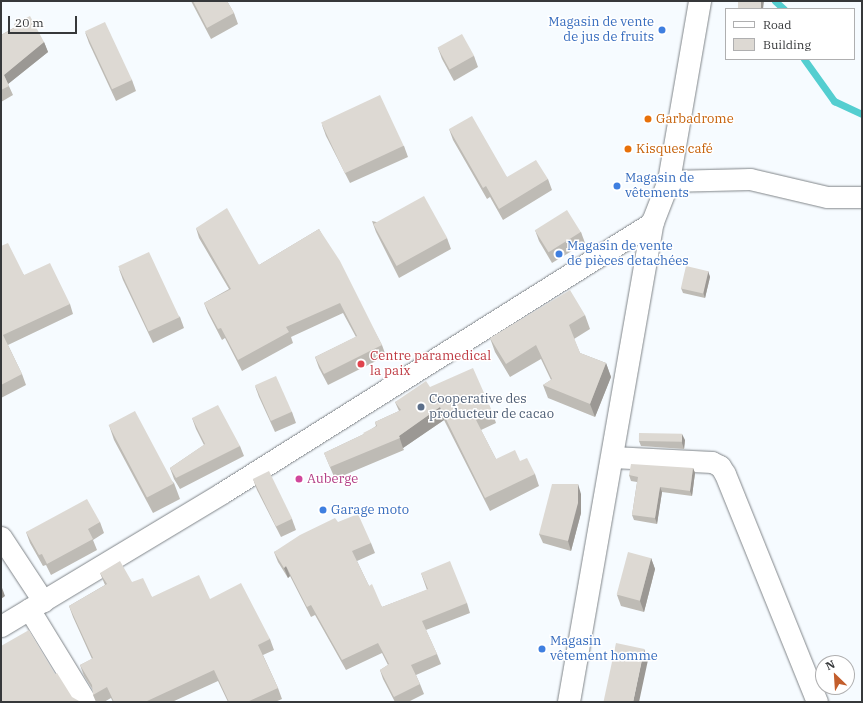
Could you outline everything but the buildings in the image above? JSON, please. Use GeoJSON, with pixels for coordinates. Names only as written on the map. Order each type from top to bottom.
{"type":"FeatureCollection","features":[{"type":"Feature","properties":{"kind":"street"},"geometry":{"type":"LineString","coordinates":[[569,702],[654,222],[669,181],[700,1]]}},
{"type":"Feature","properties":{"kind":"street"},"geometry":{"type":"LineString","coordinates":[[669,181],[750,179],[827,197],[862,197]]}},
{"type":"Feature","properties":{"kind":"street"},"geometry":{"type":"LineString","coordinates":[[1,626],[222,493],[654,222]]}},
{"type":"Feature","properties":{"kind":"street"},"geometry":{"type":"LineString","coordinates":[[612,457],[712,462],[720,466],[728,481],[817,702]]}},
{"type":"Feature","properties":{"kind":"street"},"geometry":{"type":"LineString","coordinates":[[1,538],[86,702]]}},
{"type":"Feature","properties":{"kind":"waterway"},"geometry":{"type":"LineString","coordinates":[[775,1],[783,8]]}},
{"type":"Feature","properties":{"kind":"waterway"},"geometry":{"type":"LineString","coordinates":[[805,60],[834,101],[862,114]]}},
{"type":"Feature","properties":{"kind":"place","name":"Magasin de vente de jus de fruits"},"geometry":{"type":"Point","coordinates":[662,30]}},
{"type":"Feature","properties":{"kind":"place","name":"Garbadrome"},"geometry":{"type":"Point","coordinates":[648,119]}},
{"type":"Feature","properties":{"kind":"place","name":"Kisques café"},"geometry":{"type":"Point","coordinates":[628,149]}},
{"type":"Feature","properties":{"kind":"place","name":"Magasin de vêtements"},"geometry":{"type":"Point","coordinates":[617,186]}},
{"type":"Feature","properties":{"kind":"place","name":"Magasin de vente de pièces detachées"},"geometry":{"type":"Point","coordinates":[559,254]}},
{"type":"Feature","properties":{"kind":"place","name":"Centre paramedical la paix"},"geometry":{"type":"Point","coordinates":[361,364]}},
{"type":"Feature","properties":{"kind":"place","name":"Cooperative des producteur de cacao"},"geometry":{"type":"Point","coordinates":[421,407]}},
{"type":"Feature","properties":{"kind":"place","name":"Auberge"},"geometry":{"type":"Point","coordinates":[299,479]}},
{"type":"Feature","properties":{"kind":"place","name":"Garage moto"},"geometry":{"type":"Point","coordinates":[323,510]}},
{"type":"Feature","properties":{"kind":"place","name":"Magasin vêtement homme"},"geometry":{"type":"Point","coordinates":[542,649]}}]}
